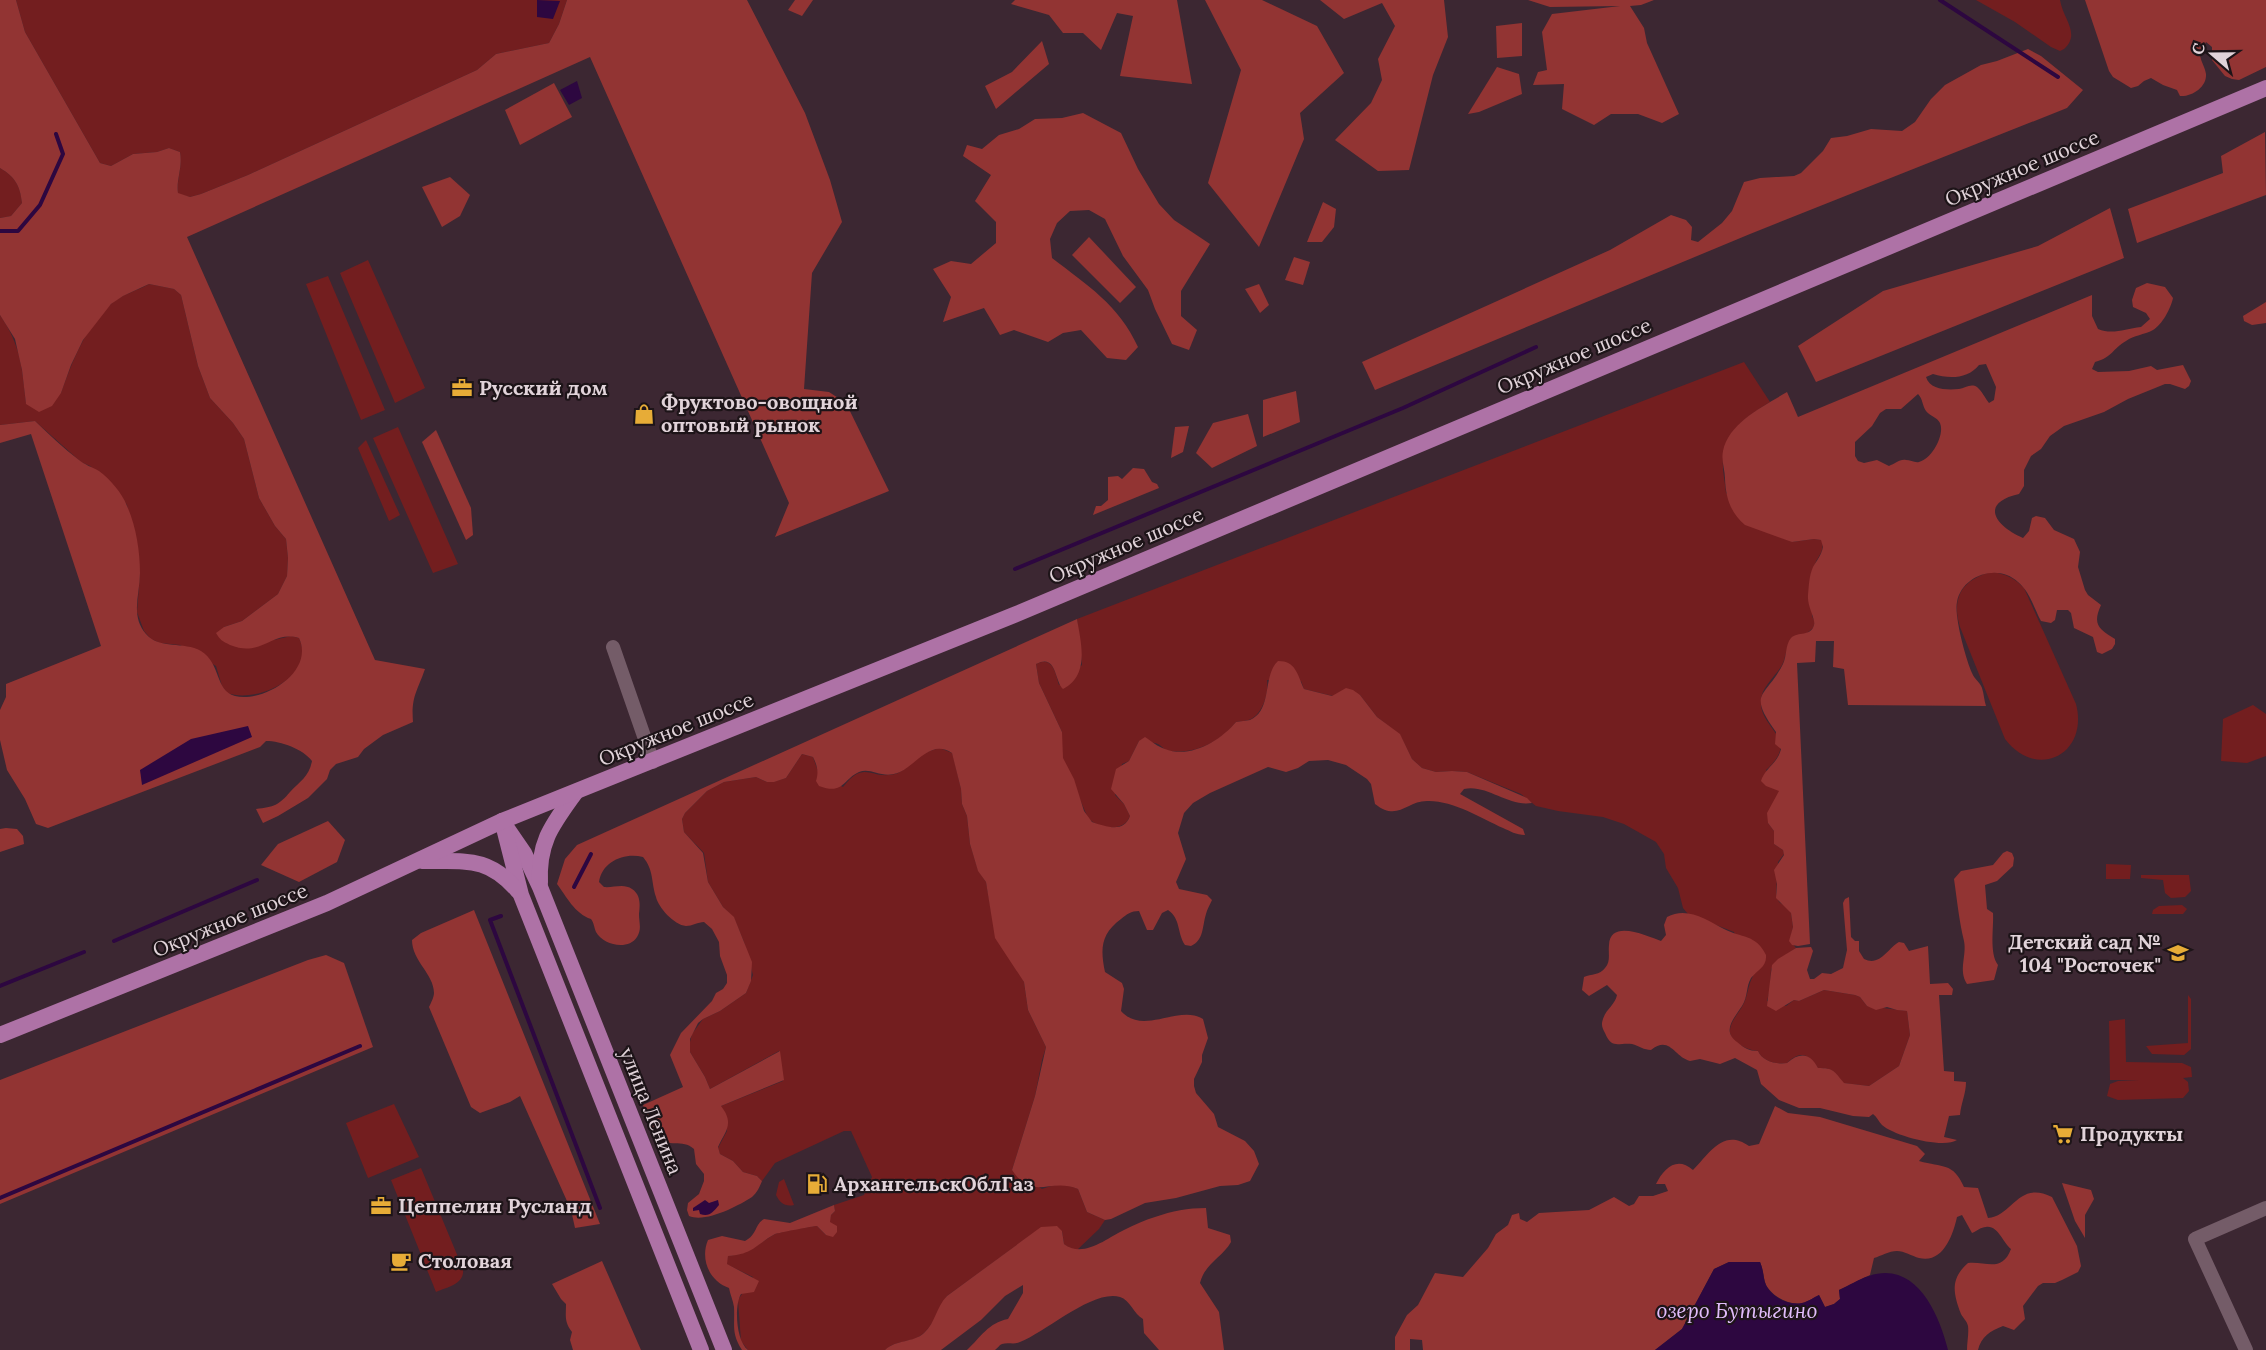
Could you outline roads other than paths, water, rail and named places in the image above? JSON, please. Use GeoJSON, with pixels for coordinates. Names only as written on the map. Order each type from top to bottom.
{"type":"FeatureCollection","features":[{"type":"Feature","properties":{"kind":"main road","name":"Окружное шоссе"},"geometry":{"type":"LineString","coordinates":[[0,1035],[327,903],[502,821],[1014,615],[2266,88]]}},
{"type":"Feature","properties":{"kind":"main road","name":"улица Ленина"},"geometry":{"type":"LineString","coordinates":[[540,887],[543,844],[553,823],[575,792]]}},
{"type":"Feature","properties":{"kind":"main road","name":"улица Ленина"},"geometry":{"type":"LineString","coordinates":[[502,821],[524,853],[540,887],[724,1350]]}},
{"type":"Feature","properties":{"kind":"main road","name":"улица Ленина"},"geometry":{"type":"LineString","coordinates":[[502,821],[521,895],[701,1350]]}},
{"type":"Feature","properties":{"kind":"main road","name":"улица Ленина"},"geometry":{"type":"LineString","coordinates":[[418,861],[481,863],[503,875],[521,895]]}},
{"type":"Feature","properties":{"kind":"main road"},"geometry":{"type":"LineString","coordinates":[[656,1236],[677,1235]]}},
{"type":"Feature","properties":{"kind":"street"},"geometry":{"type":"LineString","coordinates":[[613,647],[653,762]]}},
{"type":"Feature","properties":{"kind":"street"},"geometry":{"type":"LineString","coordinates":[[2246,1350],[2195,1239],[2266,1208]]}},
{"type":"Feature","properties":{"kind":"water"},"geometry":{"type":"Polygon","coordinates":[[[537,0],[560,1],[553,19],[537,17],[537,0]]]}},
{"type":"Feature","properties":{"kind":"water"},"geometry":{"type":"Polygon","coordinates":[[[577,81],[582,98],[569,105],[560,90],[577,81]]]}},
{"type":"Feature","properties":{"kind":"water"},"geometry":{"type":"Polygon","coordinates":[[[248,726],[252,737],[142,785],[140,770],[191,739],[248,726]]]}},
{"type":"Feature","properties":{"kind":"water"},"geometry":{"type":"Polygon","coordinates":[[[705,1200],[709,1203],[718,1200],[719,1205],[709,1214],[700,1214],[699,1210],[693,1211],[693,1208],[705,1200]]]}},
{"type":"Feature","properties":{"kind":"water","name":"озеро Бутыгино"},"geometry":{"type":"Polygon","coordinates":[[[1729,1262],[1760,1262],[1766,1285],[1777,1297],[1797,1304],[1819,1295],[1825,1307],[1840,1299],[1839,1290],[1861,1279],[1886,1273],[1900,1276],[1912,1283],[1923,1294],[1938,1321],[1948,1350],[1655,1350],[1682,1329],[1714,1269],[1729,1262]]]}},
{"type":"Feature","properties":{"kind":"waterway"},"geometry":{"type":"LineString","coordinates":[[1940,0],[2058,77]]}},
{"type":"Feature","properties":{"kind":"waterway"},"geometry":{"type":"LineString","coordinates":[[0,231],[18,231],[40,205],[63,154],[56,134]]}},
{"type":"Feature","properties":{"kind":"waterway"},"geometry":{"type":"LineString","coordinates":[[1015,569],[1403,408],[1536,347]]}},
{"type":"Feature","properties":{"kind":"waterway"},"geometry":{"type":"LineString","coordinates":[[574,887],[591,854]]}},
{"type":"Feature","properties":{"kind":"waterway"},"geometry":{"type":"LineString","coordinates":[[114,941],[257,880]]}},
{"type":"Feature","properties":{"kind":"waterway"},"geometry":{"type":"LineString","coordinates":[[501,916],[490,920],[600,1208]]}},
{"type":"Feature","properties":{"kind":"waterway"},"geometry":{"type":"LineString","coordinates":[[0,986],[84,952]]}},
{"type":"Feature","properties":{"kind":"waterway"},"geometry":{"type":"LineString","coordinates":[[0,1198],[360,1046]]}},
{"type":"Feature","properties":{"kind":"place","name":"Русский дом"},"geometry":{"type":"Point","coordinates":[462,388]}},
{"type":"Feature","properties":{"kind":"place","name":"Фруктово-овощной оптовый рынок"},"geometry":{"type":"Point","coordinates":[644,414]}},
{"type":"Feature","properties":{"kind":"place","name":"Детский сад № 104 \"Росточек\""},"geometry":{"type":"Point","coordinates":[2178,953]}},
{"type":"Feature","properties":{"kind":"place","name":"Продукты"},"geometry":{"type":"Point","coordinates":[2063,1134]}},
{"type":"Feature","properties":{"kind":"place","name":"АрхангельскОблГаз"},"geometry":{"type":"Point","coordinates":[817,1184]}},
{"type":"Feature","properties":{"kind":"place","name":"Цеппелин Русланд"},"geometry":{"type":"Point","coordinates":[381,1206]}},
{"type":"Feature","properties":{"kind":"place","name":"Столовая"},"geometry":{"type":"Point","coordinates":[401,1261]}}]}
